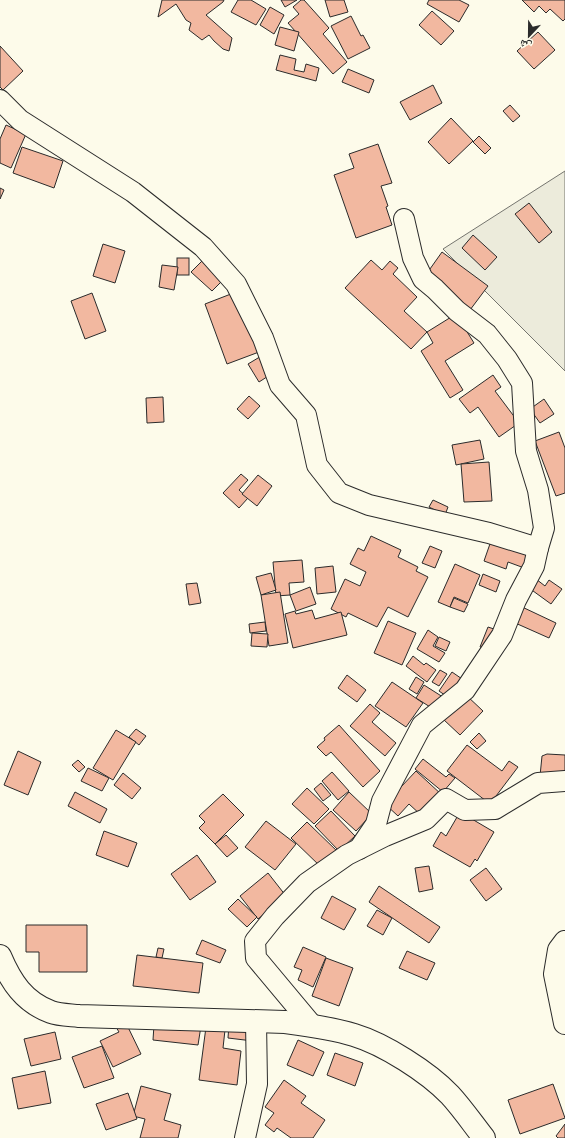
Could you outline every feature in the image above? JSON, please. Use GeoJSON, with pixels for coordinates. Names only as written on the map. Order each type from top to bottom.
{"type":"FeatureCollection","features":[{"type":"Feature","properties":{"kind":"main road"},"geometry":{"type":"LineString","coordinates":[[565,942],[559,950],[555,974],[565,1023]]}},
{"type":"Feature","properties":{"kind":"main road"},"geometry":{"type":"LineString","coordinates":[[0,956],[6,971],[14,984],[29,1001],[52,1012],[79,1016],[256,1021],[312,1025],[354,1035],[388,1050],[428,1075],[450,1095],[484,1138]]}},
{"type":"Feature","properties":{"kind":"street"},"geometry":{"type":"LineString","coordinates":[[0,100],[20,120],[133,192],[203,247],[236,284],[263,338],[280,385],[306,416],[317,465],[339,493],[369,506],[489,533],[538,548]]}},
{"type":"Feature","properties":{"kind":"street"},"geometry":{"type":"LineString","coordinates":[[359,849],[376,824],[382,801],[422,725],[465,690],[502,635],[516,600],[534,566],[544,528],[538,490],[526,451],[522,383],[507,359],[487,334],[457,311],[423,278],[413,258],[404,219]]}},
{"type":"Feature","properties":{"kind":"street"},"geometry":{"type":"LineString","coordinates":[[312,1025],[256,958],[255,941],[275,916],[307,883],[347,855],[385,836],[426,819],[446,799],[465,810],[495,809],[538,783],[565,781]]}},
{"type":"Feature","properties":{"kind":"street"},"geometry":{"type":"LineString","coordinates":[[244,1138],[257,1084],[256,1021]]}},
{"type":"Feature","properties":{"kind":"shaded area"},"geometry":{"type":"Polygon","coordinates":[[[565,171],[565,371],[443,249],[565,171]]]}},
{"type":"Feature","properties":{"kind":"building"},"geometry":{"type":"Polygon","coordinates":[[[162,0],[224,0],[206,15],[232,38],[229,51],[223,49],[209,35],[202,40],[189,30],[191,23],[186,20],[176,4],[158,17],[162,0]]]}},
{"type":"Feature","properties":{"kind":"building"},"geometry":{"type":"Polygon","coordinates":[[[238,0],[251,0],[266,9],[256,25],[231,12],[238,0]]]}},
{"type":"Feature","properties":{"kind":"building"},"geometry":{"type":"Polygon","coordinates":[[[281,0],[297,0],[285,7],[281,0]]]}},
{"type":"Feature","properties":{"kind":"building"},"geometry":{"type":"Polygon","coordinates":[[[301,0],[304,0],[329,28],[323,34],[347,62],[333,74],[288,23],[299,14],[293,7],[301,0]]]}},
{"type":"Feature","properties":{"kind":"building"},"geometry":{"type":"Polygon","coordinates":[[[325,0],[344,0],[348,12],[330,17],[325,0]]]}},
{"type":"Feature","properties":{"kind":"building"},"geometry":{"type":"Polygon","coordinates":[[[429,0],[459,0],[469,5],[459,22],[427,4],[429,0]]]}},
{"type":"Feature","properties":{"kind":"building"},"geometry":{"type":"Polygon","coordinates":[[[522,0],[565,0],[565,19],[563,21],[550,9],[546,13],[539,6],[534,12],[522,0]]]}},
{"type":"Feature","properties":{"kind":"building"},"geometry":{"type":"Polygon","coordinates":[[[270,7],[284,15],[274,34],[260,25],[270,7]]]}},
{"type":"Feature","properties":{"kind":"building"},"geometry":{"type":"Polygon","coordinates":[[[432,11],[454,31],[441,45],[419,25],[432,11]]]}},
{"type":"Feature","properties":{"kind":"building"},"geometry":{"type":"Polygon","coordinates":[[[351,16],[361,36],[363,35],[370,48],[348,59],[331,26],[351,16]]]}},
{"type":"Feature","properties":{"kind":"building"},"geometry":{"type":"Polygon","coordinates":[[[280,27],[299,32],[294,51],[275,45],[280,27]]]}},
{"type":"Feature","properties":{"kind":"building"},"geometry":{"type":"Polygon","coordinates":[[[538,32],[555,50],[534,69],[517,51],[538,32]]]}},
{"type":"Feature","properties":{"kind":"building"},"geometry":{"type":"Polygon","coordinates":[[[0,46],[23,71],[3,90],[0,87],[0,46]]]}},
{"type":"Feature","properties":{"kind":"building"},"geometry":{"type":"Polygon","coordinates":[[[280,55],[296,59],[294,70],[304,72],[306,64],[319,68],[316,81],[276,70],[280,55]]]}},
{"type":"Feature","properties":{"kind":"building"},"geometry":{"type":"Polygon","coordinates":[[[348,69],[374,80],[369,93],[342,82],[348,69]]]}},
{"type":"Feature","properties":{"kind":"building"},"geometry":{"type":"Polygon","coordinates":[[[433,85],[442,103],[410,120],[400,102],[433,85]]]}},
{"type":"Feature","properties":{"kind":"building"},"geometry":{"type":"Polygon","coordinates":[[[510,105],[520,116],[513,122],[503,111],[510,105]]]}},
{"type":"Feature","properties":{"kind":"building"},"geometry":{"type":"Polygon","coordinates":[[[451,118],[473,141],[449,164],[428,142],[451,118]]]}},
{"type":"Feature","properties":{"kind":"building"},"geometry":{"type":"Polygon","coordinates":[[[6,125],[26,134],[11,168],[0,163],[0,139],[6,125]]]}},
{"type":"Feature","properties":{"kind":"building"},"geometry":{"type":"Polygon","coordinates":[[[479,136],[491,148],[485,154],[473,142],[479,136]]]}},
{"type":"Feature","properties":{"kind":"building"},"geometry":{"type":"Polygon","coordinates":[[[378,144],[392,183],[381,186],[388,206],[386,207],[392,225],[356,238],[334,175],[354,168],[349,154],[378,144]]]}},
{"type":"Feature","properties":{"kind":"building"},"geometry":{"type":"Polygon","coordinates":[[[22,147],[63,161],[54,188],[13,173],[22,147]]]}},
{"type":"Feature","properties":{"kind":"building"},"geometry":{"type":"Polygon","coordinates":[[[0,188],[4,190],[0,199],[0,188]]]}},
{"type":"Feature","properties":{"kind":"building"},"geometry":{"type":"Polygon","coordinates":[[[529,203],[552,232],[539,243],[515,214],[529,203]]]}},
{"type":"Feature","properties":{"kind":"building"},"geometry":{"type":"Polygon","coordinates":[[[473,235],[497,257],[485,270],[462,248],[473,235]]]}},
{"type":"Feature","properties":{"kind":"building"},"geometry":{"type":"Polygon","coordinates":[[[103,244],[125,251],[115,283],[93,276],[103,244]]]}},
{"type":"Feature","properties":{"kind":"building"},"geometry":{"type":"Polygon","coordinates":[[[442,252],[488,286],[470,310],[425,276],[442,252]]]}},
{"type":"Feature","properties":{"kind":"building"},"geometry":{"type":"Polygon","coordinates":[[[177,258],[189,258],[189,275],[177,275],[177,258]]]}},
{"type":"Feature","properties":{"kind":"building"},"geometry":{"type":"Polygon","coordinates":[[[203,260],[223,280],[212,291],[191,272],[203,260]]]}},
{"type":"Feature","properties":{"kind":"building"},"geometry":{"type":"Polygon","coordinates":[[[371,260],[382,270],[390,261],[398,268],[393,274],[417,297],[404,311],[427,332],[411,349],[345,288],[371,260]]]}},
{"type":"Feature","properties":{"kind":"building"},"geometry":{"type":"Polygon","coordinates":[[[162,265],[178,267],[174,290],[159,287],[162,265]]]}},
{"type":"Feature","properties":{"kind":"building"},"geometry":{"type":"Polygon","coordinates":[[[236,292],[259,352],[227,364],[205,304],[236,292]]]}},
{"type":"Feature","properties":{"kind":"building"},"geometry":{"type":"Polygon","coordinates":[[[92,293],[106,331],[85,339],[71,301],[92,293]]]}},
{"type":"Feature","properties":{"kind":"building"},"geometry":{"type":"Polygon","coordinates":[[[456,314],[474,343],[445,361],[463,390],[450,398],[421,351],[433,343],[427,332],[456,314]]]}},
{"type":"Feature","properties":{"kind":"building"},"geometry":{"type":"Polygon","coordinates":[[[263,355],[273,373],[259,382],[248,364],[263,355]]]}},
{"type":"Feature","properties":{"kind":"building"},"geometry":{"type":"Polygon","coordinates":[[[493,375],[501,387],[495,391],[519,423],[499,437],[478,407],[470,413],[459,399],[493,375]]]}},
{"type":"Feature","properties":{"kind":"building"},"geometry":{"type":"Polygon","coordinates":[[[249,396],[260,406],[248,419],[237,409],[249,396]]]}},
{"type":"Feature","properties":{"kind":"building"},"geometry":{"type":"Polygon","coordinates":[[[163,397],[164,422],[147,423],[146,398],[163,397]]]}},
{"type":"Feature","properties":{"kind":"building"},"geometry":{"type":"Polygon","coordinates":[[[544,399],[554,414],[540,423],[530,409],[544,399]]]}},
{"type":"Feature","properties":{"kind":"building"},"geometry":{"type":"Polygon","coordinates":[[[559,432],[565,448],[565,493],[556,496],[535,441],[559,432]]]}},
{"type":"Feature","properties":{"kind":"building"},"geometry":{"type":"Polygon","coordinates":[[[480,440],[484,459],[456,465],[452,445],[480,440]]]}},
{"type":"Feature","properties":{"kind":"building"},"geometry":{"type":"Polygon","coordinates":[[[489,462],[492,501],[464,502],[461,464],[489,462]]]}},
{"type":"Feature","properties":{"kind":"building"},"geometry":{"type":"Polygon","coordinates":[[[241,474],[248,480],[239,490],[248,498],[239,508],[223,493],[241,474]]]}},
{"type":"Feature","properties":{"kind":"building"},"geometry":{"type":"Polygon","coordinates":[[[258,475],[272,486],[257,506],[242,494],[258,475]]]}},
{"type":"Feature","properties":{"kind":"building"},"geometry":{"type":"Polygon","coordinates":[[[433,500],[448,507],[445,515],[429,507],[433,500]]]}},
{"type":"Feature","properties":{"kind":"building"},"geometry":{"type":"Polygon","coordinates":[[[371,536],[401,550],[398,557],[418,567],[416,571],[428,577],[408,617],[388,607],[377,627],[348,613],[346,617],[331,609],[345,579],[360,586],[366,572],[350,564],[358,548],[364,551],[371,536]]]}},
{"type":"Feature","properties":{"kind":"building"},"geometry":{"type":"Polygon","coordinates":[[[492,538],[533,552],[527,569],[508,562],[506,569],[484,561],[492,538]]]}},
{"type":"Feature","properties":{"kind":"building"},"geometry":{"type":"Polygon","coordinates":[[[430,546],[442,551],[435,568],[422,563],[430,546]]]}},
{"type":"Feature","properties":{"kind":"building"},"geometry":{"type":"Polygon","coordinates":[[[302,560],[304,582],[289,583],[290,595],[276,596],[273,562],[302,560]]]}},
{"type":"Feature","properties":{"kind":"building"},"geometry":{"type":"Polygon","coordinates":[[[455,564],[480,575],[468,603],[454,597],[450,607],[438,602],[455,564]]]}},
{"type":"Feature","properties":{"kind":"building"},"geometry":{"type":"Polygon","coordinates":[[[333,566],[336,592],[317,594],[315,568],[333,566]]]}},
{"type":"Feature","properties":{"kind":"building"},"geometry":{"type":"Polygon","coordinates":[[[271,573],[276,590],[261,595],[256,577],[271,573]]]}},
{"type":"Feature","properties":{"kind":"building"},"geometry":{"type":"Polygon","coordinates":[[[483,574],[500,581],[496,592],[479,585],[483,574]]]}},
{"type":"Feature","properties":{"kind":"building"},"geometry":{"type":"Polygon","coordinates":[[[536,579],[545,586],[549,580],[562,589],[551,604],[529,588],[536,579]]]}},
{"type":"Feature","properties":{"kind":"building"},"geometry":{"type":"Polygon","coordinates":[[[197,583],[201,603],[189,605],[186,584],[197,583]]]}},
{"type":"Feature","properties":{"kind":"building"},"geometry":{"type":"Polygon","coordinates":[[[310,587],[316,604],[296,611],[290,595],[310,587]]]}},
{"type":"Feature","properties":{"kind":"building"},"geometry":{"type":"Polygon","coordinates":[[[280,592],[288,643],[269,646],[261,595],[280,592]]]}},
{"type":"Feature","properties":{"kind":"building"},"geometry":{"type":"Polygon","coordinates":[[[454,598],[468,604],[464,612],[450,607],[454,598]]]}},
{"type":"Feature","properties":{"kind":"building"},"geometry":{"type":"Polygon","coordinates":[[[520,606],[556,623],[549,638],[513,622],[520,606]]]}},
{"type":"Feature","properties":{"kind":"building"},"geometry":{"type":"Polygon","coordinates":[[[312,610],[315,619],[341,612],[347,635],[293,648],[285,614],[295,611],[296,614],[312,610]]]}},
{"type":"Feature","properties":{"kind":"building"},"geometry":{"type":"Polygon","coordinates":[[[388,621],[416,633],[402,665],[374,653],[388,621]]]}},
{"type":"Feature","properties":{"kind":"building"},"geometry":{"type":"Polygon","coordinates":[[[265,622],[266,631],[250,633],[249,624],[265,622]]]}},
{"type":"Feature","properties":{"kind":"building"},"geometry":{"type":"Polygon","coordinates":[[[488,627],[500,631],[491,652],[480,647],[488,627]]]}},
{"type":"Feature","properties":{"kind":"building"},"geometry":{"type":"Polygon","coordinates":[[[428,630],[438,637],[433,646],[445,653],[439,662],[417,649],[428,630]]]}},
{"type":"Feature","properties":{"kind":"building"},"geometry":{"type":"Polygon","coordinates":[[[252,633],[268,634],[267,647],[251,646],[252,633]]]}},
{"type":"Feature","properties":{"kind":"building"},"geometry":{"type":"Polygon","coordinates":[[[439,637],[450,642],[446,651],[435,646],[439,637]]]}},
{"type":"Feature","properties":{"kind":"building"},"geometry":{"type":"Polygon","coordinates":[[[413,656],[424,665],[426,663],[436,670],[427,682],[406,666],[413,656]]]}},
{"type":"Feature","properties":{"kind":"building"},"geometry":{"type":"Polygon","coordinates":[[[440,670],[447,674],[439,686],[432,682],[440,670]]]}},
{"type":"Feature","properties":{"kind":"building"},"geometry":{"type":"Polygon","coordinates":[[[452,672],[465,681],[452,700],[439,691],[452,672]]]}},
{"type":"Feature","properties":{"kind":"building"},"geometry":{"type":"Polygon","coordinates":[[[347,675],[366,690],[357,702],[338,688],[347,675]]]}},
{"type":"Feature","properties":{"kind":"building"},"geometry":{"type":"Polygon","coordinates":[[[416,677],[424,682],[417,694],[409,689],[416,677]]]}},
{"type":"Feature","properties":{"kind":"building"},"geometry":{"type":"Polygon","coordinates":[[[392,682],[423,703],[406,727],[375,706],[392,682]]]}},
{"type":"Feature","properties":{"kind":"building"},"geometry":{"type":"Polygon","coordinates":[[[424,685],[446,699],[438,712],[416,698],[424,685]]]}},
{"type":"Feature","properties":{"kind":"building"},"geometry":{"type":"Polygon","coordinates":[[[466,695],[483,711],[460,735],[443,719],[466,695]]]}},
{"type":"Feature","properties":{"kind":"building"},"geometry":{"type":"Polygon","coordinates":[[[370,704],[380,713],[372,722],[396,743],[385,756],[350,726],[370,704]]]}},
{"type":"Feature","properties":{"kind":"building"},"geometry":{"type":"Polygon","coordinates":[[[339,725],[380,771],[363,787],[331,752],[326,756],[317,747],[325,740],[324,738],[339,725]]]}},
{"type":"Feature","properties":{"kind":"building"},"geometry":{"type":"Polygon","coordinates":[[[136,729],[146,736],[139,745],[129,737],[136,729]]]}},
{"type":"Feature","properties":{"kind":"building"},"geometry":{"type":"Polygon","coordinates":[[[116,730],[136,742],[113,780],[93,768],[116,730]]]}},
{"type":"Feature","properties":{"kind":"building"},"geometry":{"type":"Polygon","coordinates":[[[479,733],[486,741],[477,749],[470,742],[479,733]]]}},
{"type":"Feature","properties":{"kind":"building"},"geometry":{"type":"Polygon","coordinates":[[[467,745],[502,771],[509,761],[518,767],[490,804],[447,771],[467,745]]]}},
{"type":"Feature","properties":{"kind":"building"},"geometry":{"type":"Polygon","coordinates":[[[18,751],[41,762],[28,795],[4,785],[18,751]]]}},
{"type":"Feature","properties":{"kind":"building"},"geometry":{"type":"Polygon","coordinates":[[[547,754],[565,755],[565,778],[540,776],[542,756],[547,754]]]}},
{"type":"Feature","properties":{"kind":"building"},"geometry":{"type":"Polygon","coordinates":[[[423,759],[446,777],[449,774],[455,778],[443,792],[415,769],[423,759]]]}},
{"type":"Feature","properties":{"kind":"building"},"geometry":{"type":"Polygon","coordinates":[[[78,760],[85,767],[79,772],[72,765],[78,760]]]}},
{"type":"Feature","properties":{"kind":"building"},"geometry":{"type":"Polygon","coordinates":[[[88,768],[109,778],[102,791],[81,781],[88,768]]]}},
{"type":"Feature","properties":{"kind":"building"},"geometry":{"type":"Polygon","coordinates":[[[416,771],[442,795],[422,816],[409,804],[398,816],[385,804],[416,771]]]}},
{"type":"Feature","properties":{"kind":"building"},"geometry":{"type":"Polygon","coordinates":[[[332,772],[349,791],[338,800],[322,781],[332,772]]]}},
{"type":"Feature","properties":{"kind":"building"},"geometry":{"type":"Polygon","coordinates":[[[123,773],[141,788],[132,799],[114,785],[123,773]]]}},
{"type":"Feature","properties":{"kind":"building"},"geometry":{"type":"Polygon","coordinates":[[[321,783],[331,795],[323,801],[314,789],[321,783]]]}},
{"type":"Feature","properties":{"kind":"building"},"geometry":{"type":"Polygon","coordinates":[[[307,788],[329,809],[314,824],[292,804],[307,788]]]}},
{"type":"Feature","properties":{"kind":"building"},"geometry":{"type":"Polygon","coordinates":[[[75,792],[107,809],[100,823],[68,806],[75,792]]]}},
{"type":"Feature","properties":{"kind":"building"},"geometry":{"type":"Polygon","coordinates":[[[349,792],[372,814],[356,831],[333,810],[349,792]]]}},
{"type":"Feature","properties":{"kind":"building"},"geometry":{"type":"Polygon","coordinates":[[[223,794],[244,815],[215,844],[199,828],[205,822],[199,816],[223,794]]]}},
{"type":"Feature","properties":{"kind":"building"},"geometry":{"type":"Polygon","coordinates":[[[331,811],[355,836],[339,851],[315,826],[331,811]]]}},
{"type":"Feature","properties":{"kind":"building"},"geometry":{"type":"Polygon","coordinates":[[[460,812],[494,832],[477,861],[475,859],[470,867],[433,846],[441,832],[446,836],[460,812]]]}},
{"type":"Feature","properties":{"kind":"building"},"geometry":{"type":"Polygon","coordinates":[[[266,821],[296,844],[275,870],[245,847],[266,821]]]}},
{"type":"Feature","properties":{"kind":"building"},"geometry":{"type":"Polygon","coordinates":[[[307,822],[338,852],[322,868],[291,838],[307,822]]]}},
{"type":"Feature","properties":{"kind":"building"},"geometry":{"type":"Polygon","coordinates":[[[104,831],[137,843],[128,867],[96,855],[104,831]]]}},
{"type":"Feature","properties":{"kind":"building"},"geometry":{"type":"Polygon","coordinates":[[[226,835],[238,848],[227,857],[215,844],[226,835]]]}},
{"type":"Feature","properties":{"kind":"building"},"geometry":{"type":"Polygon","coordinates":[[[197,855],[216,882],[190,900],[171,874],[197,855]]]}},
{"type":"Feature","properties":{"kind":"building"},"geometry":{"type":"Polygon","coordinates":[[[429,866],[433,889],[419,892],[415,868],[429,866]]]}},
{"type":"Feature","properties":{"kind":"building"},"geometry":{"type":"Polygon","coordinates":[[[486,868],[502,889],[486,901],[470,880],[486,868]]]}},
{"type":"Feature","properties":{"kind":"building"},"geometry":{"type":"Polygon","coordinates":[[[268,873],[286,896],[258,919],[240,896],[268,873]]]}},
{"type":"Feature","properties":{"kind":"building"},"geometry":{"type":"Polygon","coordinates":[[[379,886],[440,927],[429,943],[369,902],[379,886]]]}},
{"type":"Feature","properties":{"kind":"building"},"geometry":{"type":"Polygon","coordinates":[[[332,896],[356,909],[344,930],[321,918],[332,896]]]}},
{"type":"Feature","properties":{"kind":"building"},"geometry":{"type":"Polygon","coordinates":[[[238,899],[257,917],[247,927],[228,909],[238,899]]]}},
{"type":"Feature","properties":{"kind":"building"},"geometry":{"type":"Polygon","coordinates":[[[377,910],[392,918],[383,935],[367,926],[377,910]]]}},
{"type":"Feature","properties":{"kind":"building"},"geometry":{"type":"Polygon","coordinates":[[[26,925],[87,925],[87,972],[39,972],[39,952],[26,952],[26,925]]]}},
{"type":"Feature","properties":{"kind":"building"},"geometry":{"type":"Polygon","coordinates":[[[202,940],[226,950],[220,963],[196,954],[202,940]]]}},
{"type":"Feature","properties":{"kind":"building"},"geometry":{"type":"Polygon","coordinates":[[[303,947],[326,957],[313,987],[298,980],[302,970],[294,967],[303,947]]]}},
{"type":"Feature","properties":{"kind":"building"},"geometry":{"type":"Polygon","coordinates":[[[158,948],[164,949],[162,958],[156,957],[158,948]]]}},
{"type":"Feature","properties":{"kind":"building"},"geometry":{"type":"Polygon","coordinates":[[[407,951],[435,963],[427,980],[399,968],[407,951]]]}},
{"type":"Feature","properties":{"kind":"building"},"geometry":{"type":"Polygon","coordinates":[[[137,955],[203,963],[199,993],[133,986],[137,955]]]}},
{"type":"Feature","properties":{"kind":"building"},"geometry":{"type":"Polygon","coordinates":[[[326,958],[353,968],[339,1006],[312,996],[326,958]]]}},
{"type":"Feature","properties":{"kind":"building"},"geometry":{"type":"Polygon","coordinates":[[[126,1023],[141,1054],[113,1067],[100,1041],[119,1032],[116,1027],[126,1023]]]}},
{"type":"Feature","properties":{"kind":"building"},"geometry":{"type":"Polygon","coordinates":[[[229,1024],[255,1027],[253,1041],[228,1038],[229,1024]]]}},
{"type":"Feature","properties":{"kind":"building"},"geometry":{"type":"Polygon","coordinates":[[[154,1025],[201,1026],[198,1045],[153,1040],[154,1025]]]}},
{"type":"Feature","properties":{"kind":"building"},"geometry":{"type":"Polygon","coordinates":[[[206,1027],[225,1030],[223,1048],[241,1051],[237,1085],[199,1080],[206,1027]]]}},
{"type":"Feature","properties":{"kind":"building"},"geometry":{"type":"Polygon","coordinates":[[[55,1032],[61,1059],[31,1066],[24,1039],[55,1032]]]}},
{"type":"Feature","properties":{"kind":"building"},"geometry":{"type":"Polygon","coordinates":[[[298,1040],[324,1052],[313,1076],[287,1065],[298,1040]]]}},
{"type":"Feature","properties":{"kind":"building"},"geometry":{"type":"Polygon","coordinates":[[[102,1046],[114,1078],[84,1088],[72,1057],[102,1046]]]}},
{"type":"Feature","properties":{"kind":"building"},"geometry":{"type":"Polygon","coordinates":[[[335,1053],[363,1063],[355,1086],[327,1075],[335,1053]]]}},
{"type":"Feature","properties":{"kind":"building"},"geometry":{"type":"Polygon","coordinates":[[[45,1071],[51,1103],[18,1109],[12,1078],[45,1071]]]}},
{"type":"Feature","properties":{"kind":"building"},"geometry":{"type":"Polygon","coordinates":[[[284,1080],[306,1096],[301,1103],[325,1120],[313,1138],[291,1138],[277,1128],[274,1132],[265,1125],[274,1113],[265,1107],[284,1080]]]}},
{"type":"Feature","properties":{"kind":"building"},"geometry":{"type":"Polygon","coordinates":[[[553,1084],[565,1118],[520,1134],[508,1100],[553,1084]]]}},
{"type":"Feature","properties":{"kind":"building"},"geometry":{"type":"Polygon","coordinates":[[[141,1086],[171,1094],[164,1120],[181,1125],[178,1138],[140,1138],[145,1119],[133,1116],[141,1086]]]}},
{"type":"Feature","properties":{"kind":"building"},"geometry":{"type":"Polygon","coordinates":[[[128,1093],[137,1119],[106,1130],[96,1104],[128,1093]]]}},
{"type":"Feature","properties":{"kind":"building"},"geometry":{"type":"Polygon","coordinates":[[[565,1124],[565,1138],[558,1138],[556,1136],[565,1124]]]}}]}
